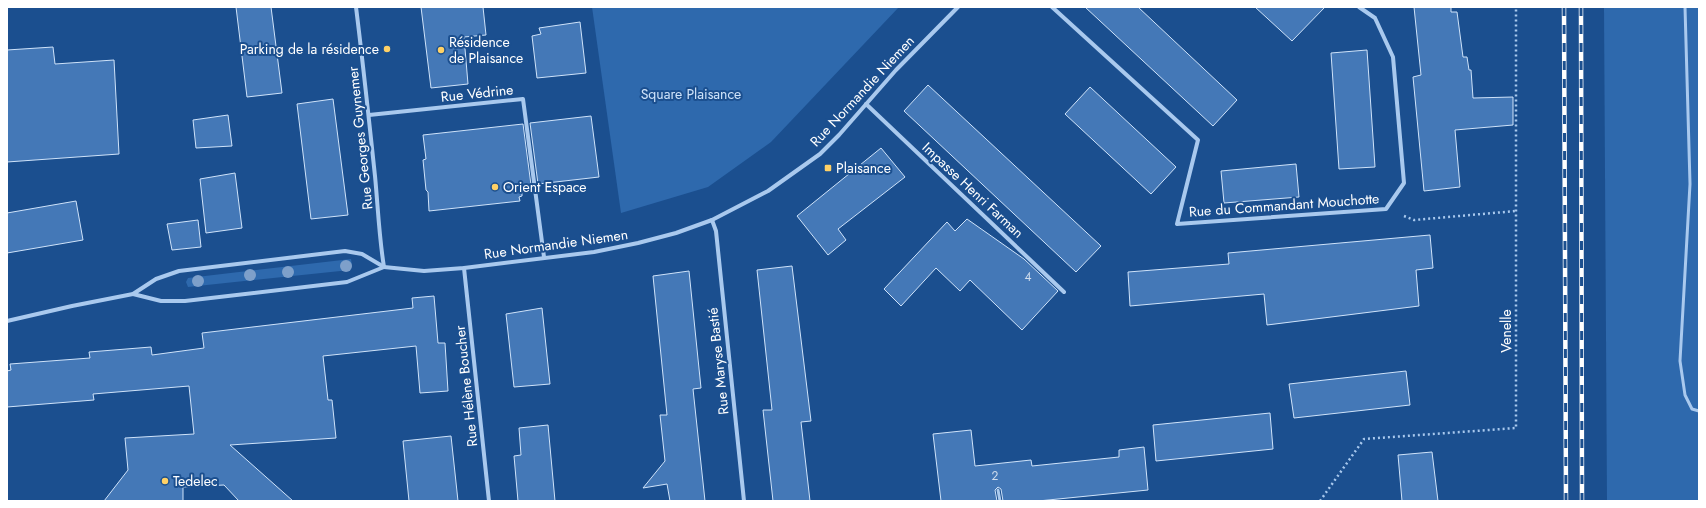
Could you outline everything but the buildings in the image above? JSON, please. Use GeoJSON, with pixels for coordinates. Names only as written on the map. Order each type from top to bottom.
{"type":"FeatureCollection","features":[{"type":"Feature","properties":{"kind":"street","name":"Rue Georges Guynemer"},"geometry":{"type":"LineString","coordinates":[[356,7],[369,115],[380,220],[380,242],[384,267]]}},
{"type":"Feature","properties":{"kind":"street","name":"Rue Normandie Niemen"},"geometry":{"type":"LineString","coordinates":[[7,321],[133,294],[156,279],[179,271],[345,251],[362,254],[384,267],[424,271],[464,268],[594,252],[638,244],[676,233],[712,220],[768,191],[820,154],[839,135],[896,70],[958,7]]}},
{"type":"Feature","properties":{"kind":"street","name":"Rue du Commandant Mouchotte"},"geometry":{"type":"LineString","coordinates":[[1052,7],[1198,140],[1177,224],[1386,209],[1404,183],[1393,58],[1375,18],[1359,7]]}},
{"type":"Feature","properties":{"kind":"street","name":"Rue Védrine"},"geometry":{"type":"LineString","coordinates":[[369,115],[523,99],[544,257]]}},
{"type":"Feature","properties":{"kind":"street","name":"Impasse Henri Farman"},"geometry":{"type":"LineString","coordinates":[[866,104],[1064,292]]}},
{"type":"Feature","properties":{"kind":"street","name":"Rue Maryse Bastié"},"geometry":{"type":"LineString","coordinates":[[712,220],[716,232],[744,501]]}},
{"type":"Feature","properties":{"kind":"street","name":"Rue Normandie Niemen"},"geometry":{"type":"LineString","coordinates":[[133,294],[161,301],[185,301],[347,282],[384,267]]}},
{"type":"Feature","properties":{"kind":"street","name":"Rue Hélène Boucher"},"geometry":{"type":"LineString","coordinates":[[464,268],[489,501]]}},
{"type":"Feature","properties":{"kind":"lane"},"geometry":{"type":"LineString","coordinates":[[1685,7],[1690,184],[1680,361],[1685,395],[1692,409],[1699,411]]}},
{"type":"Feature","properties":{"kind":"lane"},"geometry":{"type":"LineString","coordinates":[[998,490],[1000,501]]}},
{"type":"Feature","properties":{"kind":"path","name":"Venelle"},"geometry":{"type":"LineString","coordinates":[[1320,501],[1364,439],[1516,428],[1516,7]]}},
{"type":"Feature","properties":{"kind":"path"},"geometry":{"type":"LineString","coordinates":[[1386,209],[1414,220],[1516,211]]}},
{"type":"Feature","properties":{"kind":"green space","name":"Square Plaisance"},"geometry":{"type":"Polygon","coordinates":[[[592,7],[899,7],[771,142],[708,187],[621,213],[592,7]]]}},
{"type":"Feature","properties":{"kind":"green space"},"geometry":{"type":"Polygon","coordinates":[[[1604,7],[1699,7],[1699,501],[1607,501],[1604,7]]]}},
{"type":"Feature","properties":{"kind":"green space"},"geometry":{"type":"Polygon","coordinates":[[[351,259],[352,265],[350,270],[188,287],[186,282],[188,278],[351,259]]]}},
{"type":"Feature","properties":{"kind":"railway"},"geometry":{"type":"LineString","coordinates":[[1564,7],[1566,501]]}},
{"type":"Feature","properties":{"kind":"railway"},"geometry":{"type":"LineString","coordinates":[[1581,7],[1582,501]]}},
{"type":"Feature","properties":{"kind":"place","name":"Parking de la résidence"},"geometry":{"type":"Point","coordinates":[387,49]}},
{"type":"Feature","properties":{"kind":"place","name":"Résidence de Plaisance"},"geometry":{"type":"Point","coordinates":[441,50]}},
{"type":"Feature","properties":{"kind":"place","name":"Plaisance"},"geometry":{"type":"Point","coordinates":[828,168]}},
{"type":"Feature","properties":{"kind":"place","name":"Orient Espace"},"geometry":{"type":"Point","coordinates":[495,187]}},
{"type":"Feature","properties":{"kind":"place","name":"Tedelec"},"geometry":{"type":"Point","coordinates":[165,481]}}]}
